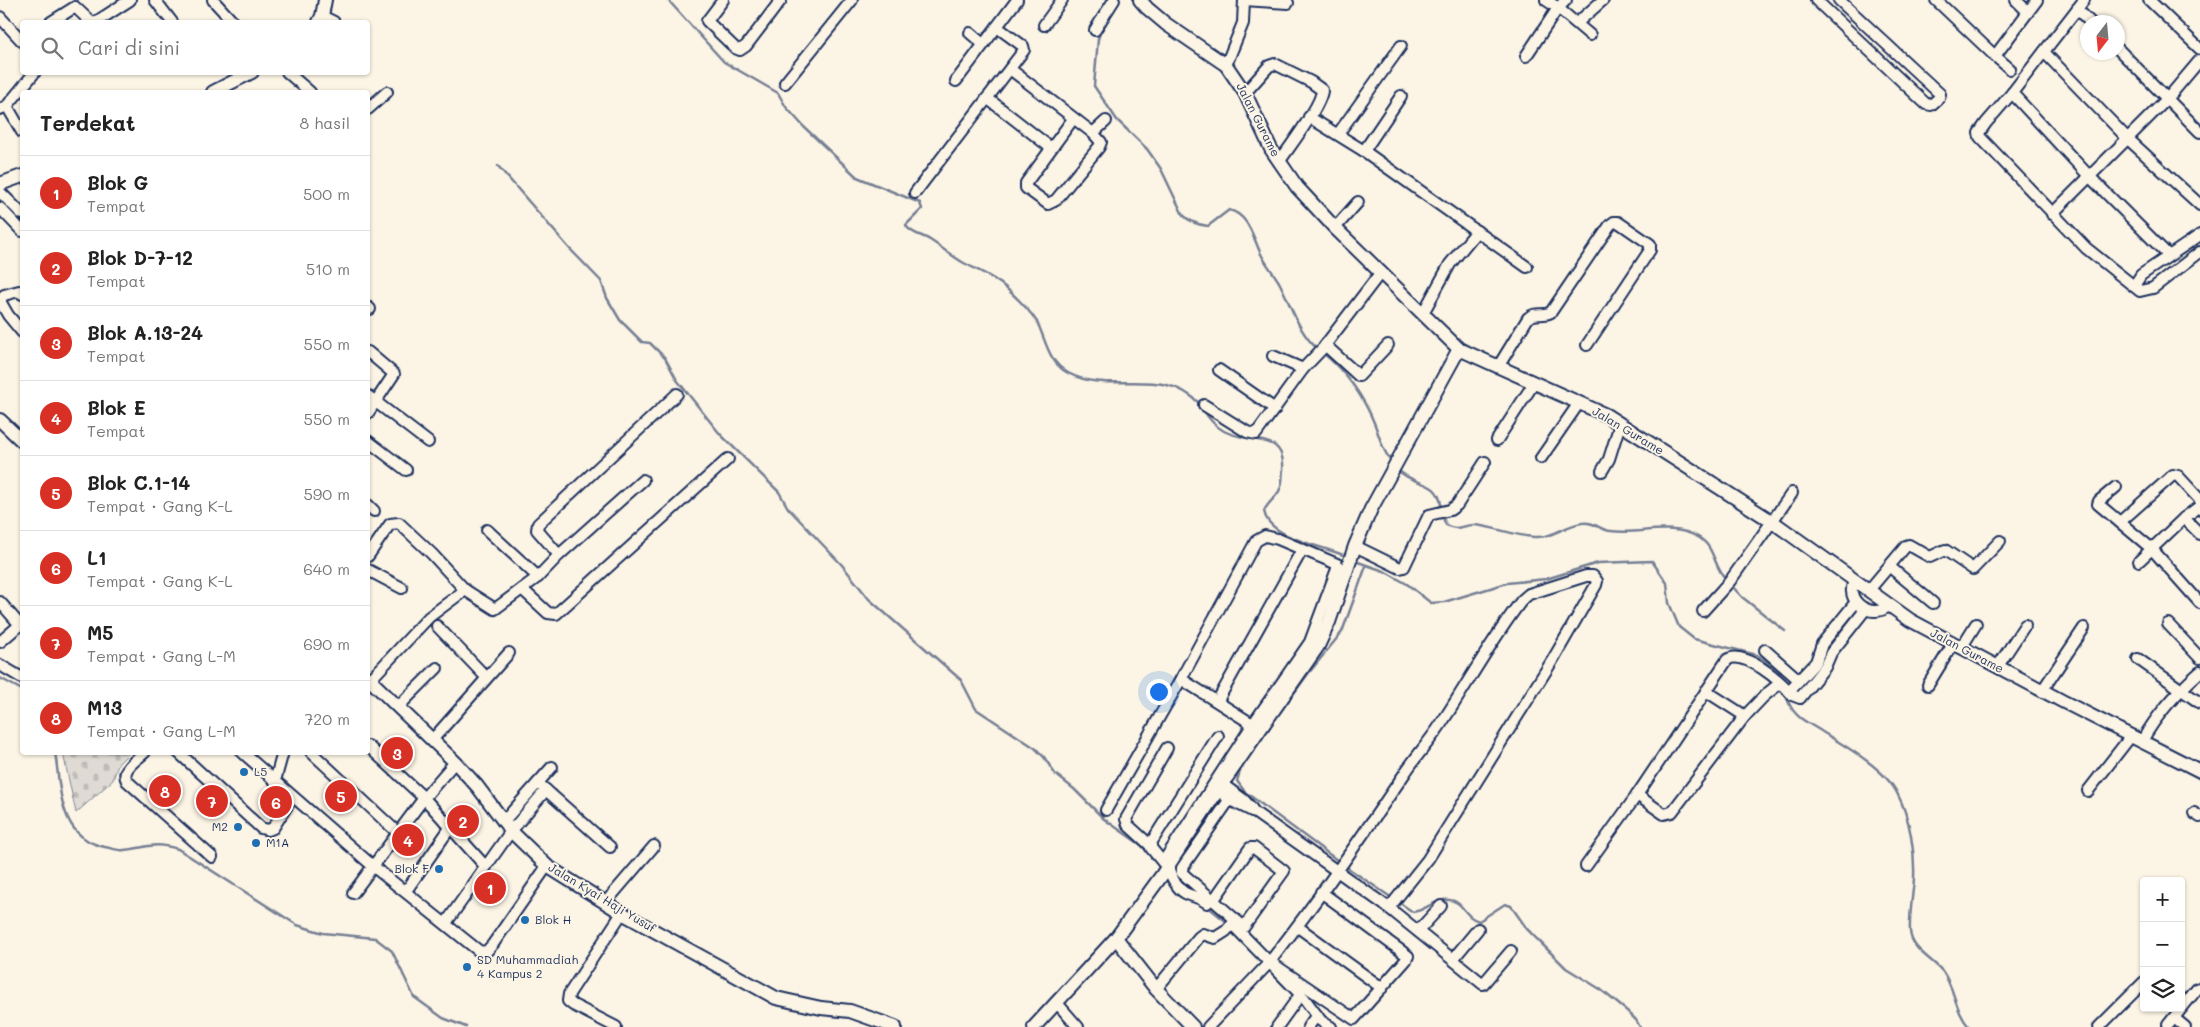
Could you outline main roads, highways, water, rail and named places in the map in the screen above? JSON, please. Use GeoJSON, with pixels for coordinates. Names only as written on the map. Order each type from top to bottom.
{"type":"FeatureCollection","features":[{"type":"Feature","properties":{"kind":"waterway"},"geometry":{"type":"LineString","coordinates":[[668,0],[724,62],[778,93],[786,107],[804,127],[857,177],[920,203],[922,209],[906,225],[907,227],[1006,288],[1031,313],[1037,322],[1048,350],[1061,368],[1084,379],[1101,382],[1153,383],[1169,386],[1185,392],[1200,404]]}},
{"type":"Feature","properties":{"kind":"waterway"},"geometry":{"type":"LineString","coordinates":[[1102,27],[1098,39],[1094,86],[1117,120],[1147,149],[1161,169],[1183,215],[1194,223],[1208,226],[1229,210],[1241,216],[1252,233],[1262,256],[1279,282],[1300,327],[1318,349]]}},
{"type":"Feature","properties":{"kind":"waterway"},"geometry":{"type":"LineString","coordinates":[[498,166],[569,248],[601,281],[607,298],[620,320],[642,342],[650,343],[665,358],[677,380],[720,434],[779,492],[788,508],[842,565],[869,599],[961,680],[976,709],[1035,748],[1044,757],[1055,774],[1074,789],[1104,819],[1141,845],[1161,868]]}},
{"type":"Feature","properties":{"kind":"waterway"},"geometry":{"type":"LineString","coordinates":[[1322,352],[1339,368],[1360,395],[1371,415],[1383,448],[1391,461]]}},
{"type":"Feature","properties":{"kind":"waterway"},"geometry":{"type":"LineString","coordinates":[[1203,409],[1212,422],[1224,431],[1264,441],[1273,444],[1279,449],[1282,458],[1282,482],[1279,492],[1264,511],[1268,521],[1287,535],[1348,557]]}},
{"type":"Feature","properties":{"kind":"waterway"},"geometry":{"type":"LineString","coordinates":[[1398,470],[1411,479],[1431,487],[1439,497],[1441,505]]}},
{"type":"Feature","properties":{"kind":"waterway"},"geometry":{"type":"LineString","coordinates":[[1443,518],[1446,525],[1454,528],[1475,525],[1535,537],[1547,536],[1576,524],[1586,523],[1611,531],[1622,532],[1677,530],[1704,541],[1719,570],[1727,580]]}},
{"type":"Feature","properties":{"kind":"waterway"},"geometry":{"type":"LineString","coordinates":[[1355,561],[1384,571],[1407,584],[1431,603],[1444,602],[1507,583],[1546,579],[1598,563],[1652,561],[1667,583],[1669,603],[1679,627],[1694,639],[1757,655],[1777,669],[1782,678]]}},
{"type":"Feature","properties":{"kind":"waterway"},"geometry":{"type":"LineString","coordinates":[[1273,722],[1342,632],[1366,566]]}},
{"type":"Feature","properties":{"kind":"waterway"},"geometry":{"type":"LineString","coordinates":[[1730,584],[1742,597],[1785,631]]}},
{"type":"Feature","properties":{"kind":"waterway"},"geometry":{"type":"LineString","coordinates":[[0,678],[20,689]]}},
{"type":"Feature","properties":{"kind":"waterway"},"geometry":{"type":"LineString","coordinates":[[1787,698],[1797,715],[1865,759],[1884,775],[1902,802],[1911,834],[1914,857],[1911,938],[1918,949],[1943,972],[1964,1021],[1969,1027]]}},
{"type":"Feature","properties":{"kind":"waterway"},"geometry":{"type":"LineString","coordinates":[[55,755],[61,797],[65,811],[79,834],[90,842],[119,850],[156,845],[178,849],[297,925],[323,933],[375,938],[392,951],[414,997],[443,1018],[466,1027]]}},
{"type":"Feature","properties":{"kind":"waterway"},"geometry":{"type":"LineString","coordinates":[[1241,768],[1237,781],[1245,792],[1341,863]]}},
{"type":"Feature","properties":{"kind":"waterway"},"geometry":{"type":"LineString","coordinates":[[1345,866],[1392,898]]}},
{"type":"Feature","properties":{"kind":"waterway"},"geometry":{"type":"LineString","coordinates":[[1397,901],[1413,912],[1439,901],[1450,900],[1456,902],[1469,916],[1479,921],[1505,904],[1511,906],[1527,929],[1566,968],[1600,989],[1627,1011],[1640,1027]]}},
{"type":"Feature","properties":{"kind":"waterway"},"geometry":{"type":"LineString","coordinates":[[1207,906],[1228,923]]}},
{"type":"Feature","properties":{"kind":"waterway"},"geometry":{"type":"LineString","coordinates":[[1268,968],[1282,982]]}},
{"type":"Feature","properties":{"kind":"place","name":"Blok A.13-24"},"geometry":{"type":"Point","coordinates":[397,753]}},
{"type":"Feature","properties":{"kind":"place","name":"L5"},"geometry":{"type":"Point","coordinates":[244,772]}},
{"type":"Feature","properties":{"kind":"place","name":"M13"},"geometry":{"type":"Point","coordinates":[165,791]}},
{"type":"Feature","properties":{"kind":"place","name":"Blok C.1-14"},"geometry":{"type":"Point","coordinates":[341,796]}},
{"type":"Feature","properties":{"kind":"place","name":"M5"},"geometry":{"type":"Point","coordinates":[212,801]}},
{"type":"Feature","properties":{"kind":"place","name":"L1"},"geometry":{"type":"Point","coordinates":[276,802]}},
{"type":"Feature","properties":{"kind":"place","name":"Blok D-7-12"},"geometry":{"type":"Point","coordinates":[463,821]}},
{"type":"Feature","properties":{"kind":"place","name":"M2"},"geometry":{"type":"Point","coordinates":[238,827]}},
{"type":"Feature","properties":{"kind":"place","name":"Blok E"},"geometry":{"type":"Point","coordinates":[408,840]}},
{"type":"Feature","properties":{"kind":"place","name":"M1A"},"geometry":{"type":"Point","coordinates":[256,843]}},
{"type":"Feature","properties":{"kind":"place","name":"Blok F"},"geometry":{"type":"Point","coordinates":[439,869]}},
{"type":"Feature","properties":{"kind":"place","name":"Blok G"},"geometry":{"type":"Point","coordinates":[490,888]}},
{"type":"Feature","properties":{"kind":"place","name":"Blok H"},"geometry":{"type":"Point","coordinates":[525,920]}},
{"type":"Feature","properties":{"kind":"place","name":"SD Muhammadiah 4 Kampus 2"},"geometry":{"type":"Point","coordinates":[467,967]}}]}
